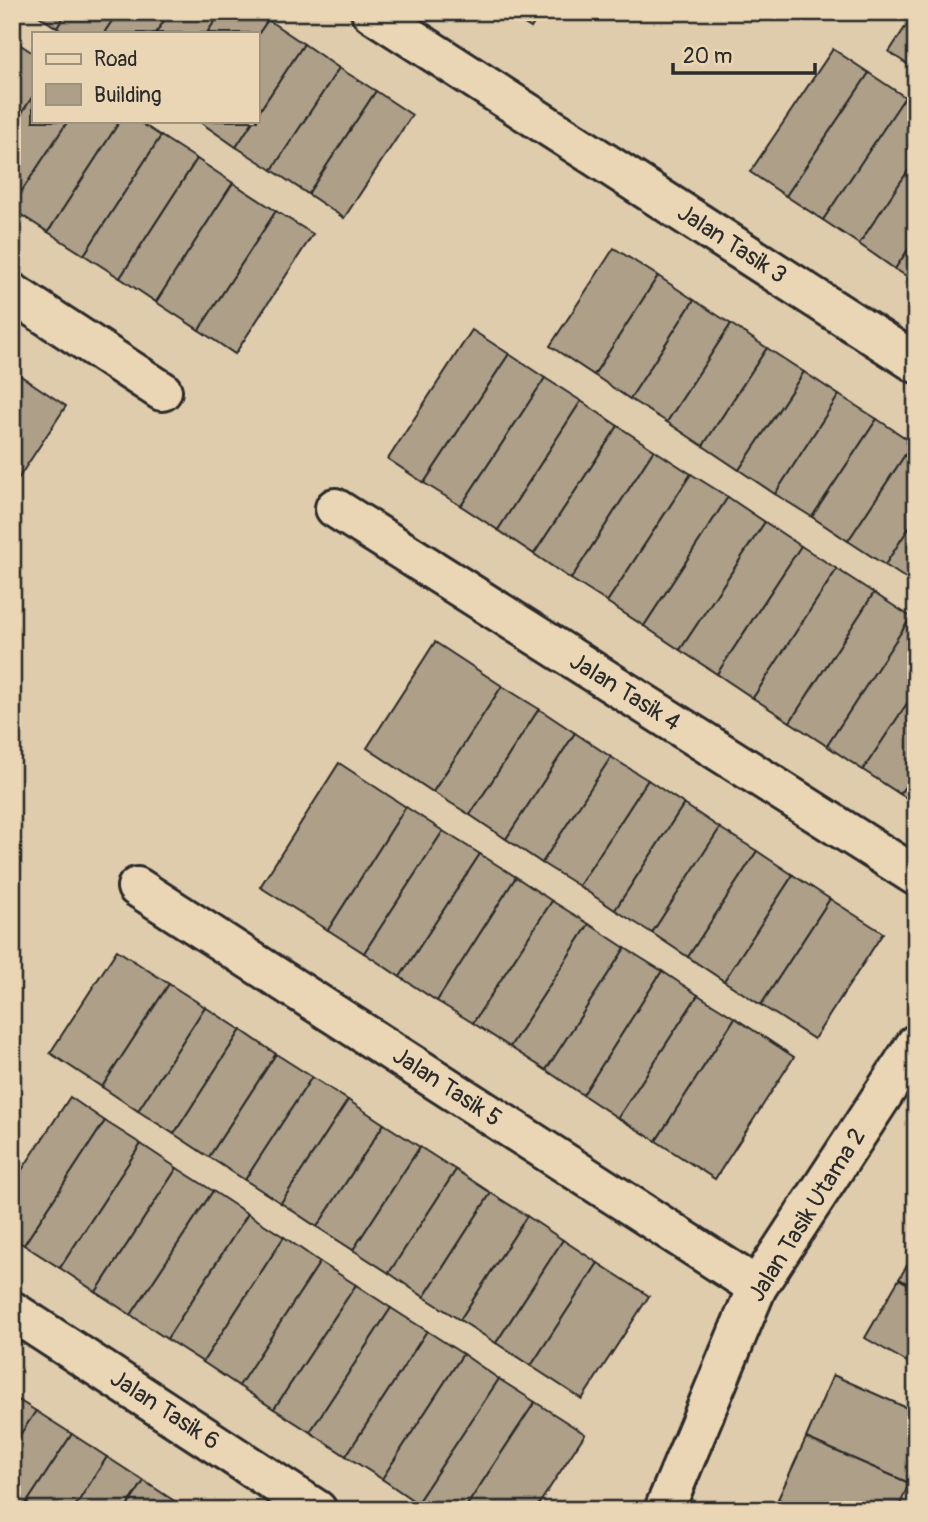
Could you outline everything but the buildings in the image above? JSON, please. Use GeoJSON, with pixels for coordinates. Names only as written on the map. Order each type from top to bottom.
{"type":"FeatureCollection","features":[{"type":"Feature","properties":{"kind":"street","name":"Jalan Tasik 3"},"geometry":{"type":"LineString","coordinates":[[372,12],[916,363]]}},
{"type":"Feature","properties":{"kind":"street"},"geometry":{"type":"LineString","coordinates":[[12,293],[162,391]]}},
{"type":"Feature","properties":{"kind":"street","name":"Jalan Tasik 4"},"geometry":{"type":"LineString","coordinates":[[335,508],[916,876]]}},
{"type":"Feature","properties":{"kind":"street","name":"Jalan Tasik 5"},"geometry":{"type":"LineString","coordinates":[[137,887],[757,1287]]}},
{"type":"Feature","properties":{"kind":"street","name":"Jalan Tasik Utama 2"},"geometry":{"type":"LineString","coordinates":[[664,1510],[757,1287],[916,1044]]}},
{"type":"Feature","properties":{"kind":"street","name":"Jalan Tasik 6"},"geometry":{"type":"LineString","coordinates":[[12,1311],[317,1510]]}}]}
